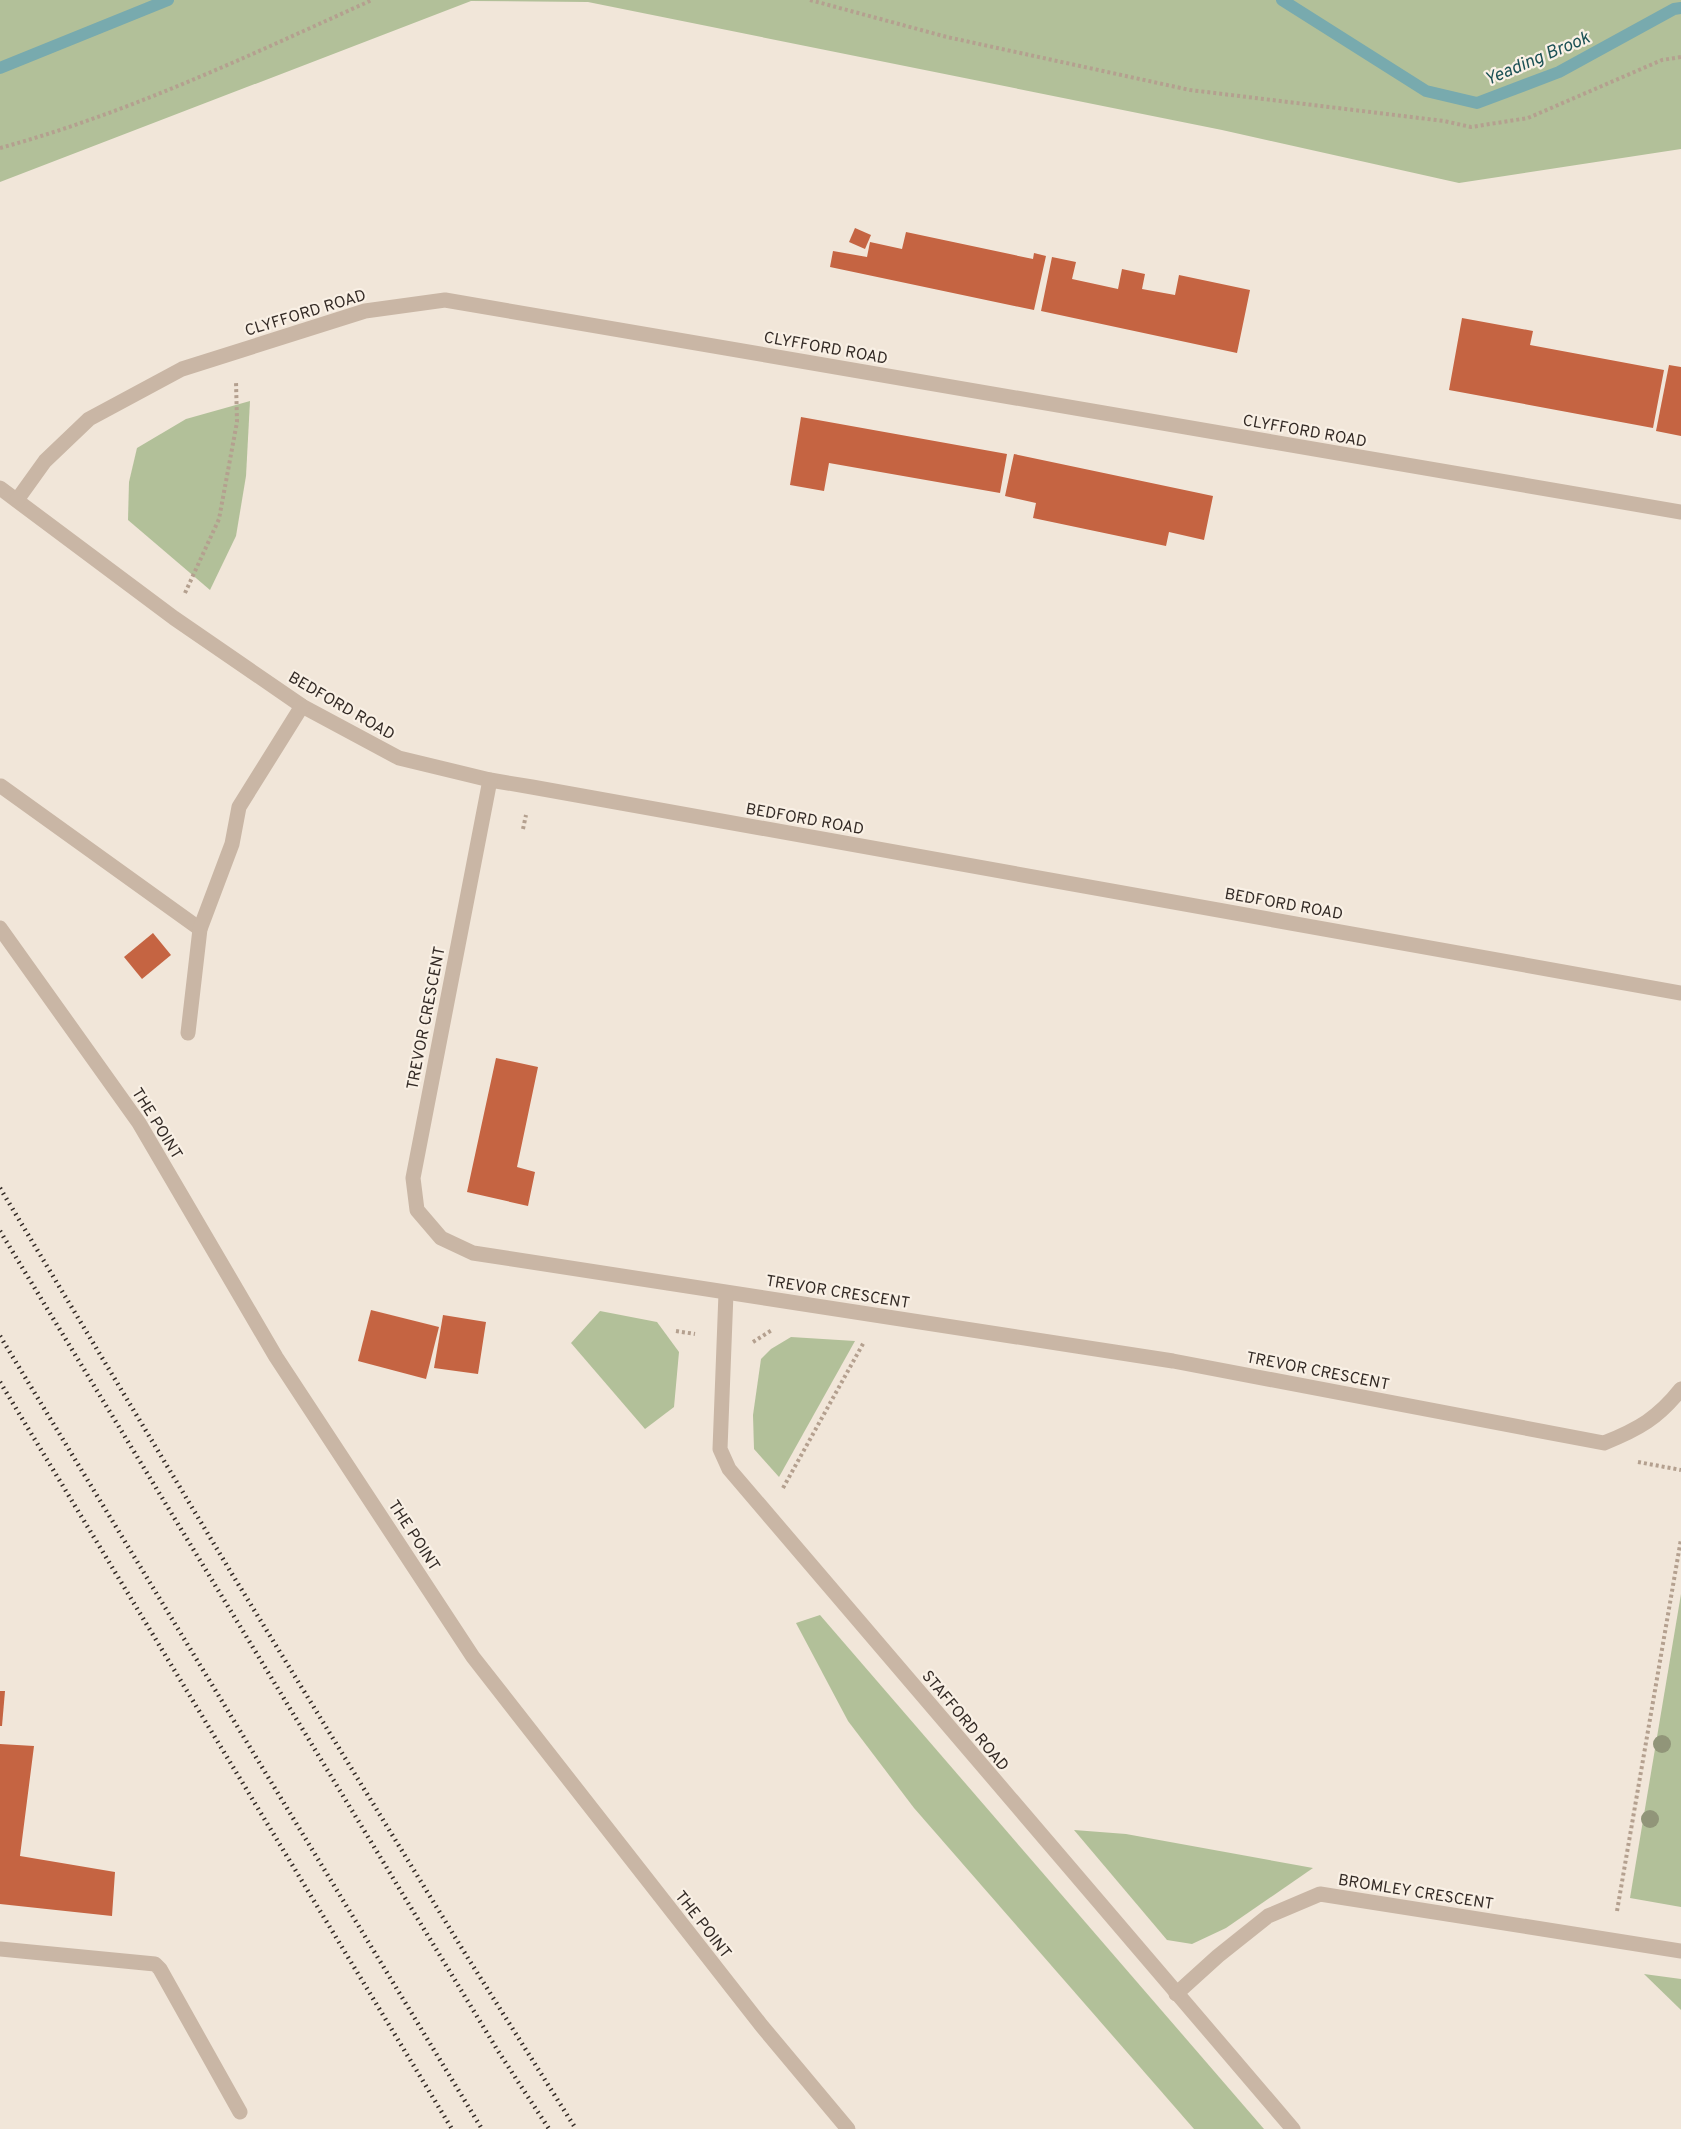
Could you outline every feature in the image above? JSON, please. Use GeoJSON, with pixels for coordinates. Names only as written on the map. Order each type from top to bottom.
{"type":"FeatureCollection","features":[{"type":"Feature","properties":{"kind":"street","name":"CLYFFORD ROAD"},"geometry":{"type":"LineString","coordinates":[[17,500],[45,461],[89,419],[182,369],[365,311],[444,300],[1681,512]]}},
{"type":"Feature","properties":{"kind":"street","name":"BEDFORD ROAD"},"geometry":{"type":"LineString","coordinates":[[0,488],[174,618],[302,706],[399,758],[490,780],[1681,993]]}},
{"type":"Feature","properties":{"kind":"street"},"geometry":{"type":"LineString","coordinates":[[188,1033],[200,929],[232,844],[239,807],[302,706]]}},
{"type":"Feature","properties":{"kind":"street","name":"TREVOR CRESCENT"},"geometry":{"type":"LineString","coordinates":[[490,780],[413,1178],[417,1210],[441,1238],[473,1253],[1173,1361],[1605,1443],[1636,1430],[1666,1408],[1681,1389]]}},
{"type":"Feature","properties":{"kind":"street"},"geometry":{"type":"LineString","coordinates":[[1,786],[200,929]]}},
{"type":"Feature","properties":{"kind":"street","name":"THE POINT"},"geometry":{"type":"LineString","coordinates":[[0,928],[139,1123],[276,1357],[473,1657],[761,2025],[848,2129]]}},
{"type":"Feature","properties":{"kind":"street","name":"STAFFORD ROAD"},"geometry":{"type":"LineString","coordinates":[[726,1293],[720,1449],[729,1469],[1293,2129]]}},
{"type":"Feature","properties":{"kind":"street","name":"BROMLEY CRESCENT"},"geometry":{"type":"LineString","coordinates":[[1176,1994],[1218,1956],[1268,1916],[1320,1894],[1681,1951]]}},
{"type":"Feature","properties":{"kind":"street"},"geometry":{"type":"LineString","coordinates":[[0,1949],[155,1964],[160,1969],[240,2112]]}},
{"type":"Feature","properties":{"kind":"path"},"geometry":{"type":"LineString","coordinates":[[0,148],[34,139],[180,87],[372,0]]}},
{"type":"Feature","properties":{"kind":"path"},"geometry":{"type":"LineString","coordinates":[[810,0],[947,37],[1190,90],[1444,121],[1471,127],[1528,118],[1662,60],[1681,57]]}},
{"type":"Feature","properties":{"kind":"path"},"geometry":{"type":"LineString","coordinates":[[174,618],[219,519],[237,422],[233,352]]}},
{"type":"Feature","properties":{"kind":"path"},"geometry":{"type":"LineString","coordinates":[[781,1491],[869,1335]]}},
{"type":"Feature","properties":{"kind":"path"},"geometry":{"type":"LineString","coordinates":[[1617,1915],[1681,1539]]}},
{"type":"Feature","properties":{"kind":"green space"},"geometry":{"type":"Polygon","coordinates":[[[0,0],[1681,0],[1681,149],[1459,183],[1222,130],[588,2],[471,1],[0,182],[0,0]]]}},
{"type":"Feature","properties":{"kind":"green space"},"geometry":{"type":"Polygon","coordinates":[[[250,401],[246,476],[236,536],[210,590],[128,520],[129,482],[137,448],[186,419],[250,401]]]}},
{"type":"Feature","properties":{"kind":"green space"},"geometry":{"type":"Polygon","coordinates":[[[600,1311],[657,1322],[679,1352],[674,1407],[645,1429],[571,1343],[600,1311]]]}},
{"type":"Feature","properties":{"kind":"green space"},"geometry":{"type":"Polygon","coordinates":[[[791,1337],[855,1341],[779,1477],[754,1449],[753,1415],[761,1359],[771,1349],[791,1337]]]}},
{"type":"Feature","properties":{"kind":"green space"},"geometry":{"type":"Polygon","coordinates":[[[1681,1594],[1681,1907],[1630,1898],[1681,1594]]]}},
{"type":"Feature","properties":{"kind":"green space"},"geometry":{"type":"Polygon","coordinates":[[[820,1615],[1264,2129],[1194,2129],[914,1808],[848,1721],[796,1623],[820,1615]]]}},
{"type":"Feature","properties":{"kind":"green space"},"geometry":{"type":"Polygon","coordinates":[[[1074,1830],[1126,1834],[1313,1868],[1226,1928],[1192,1944],[1167,1940],[1074,1830]]]}},
{"type":"Feature","properties":{"kind":"green space"},"geometry":{"type":"Polygon","coordinates":[[[1644,1974],[1681,1979],[1681,2010],[1644,1974]]]}},
{"type":"Feature","properties":{"kind":"building"},"geometry":{"type":"Polygon","coordinates":[[[855,228],[871,235],[865,249],[849,242],[855,228]]]}},
{"type":"Feature","properties":{"kind":"building"},"geometry":{"type":"Polygon","coordinates":[[[906,232],[1033,259],[1034,253],[1046,256],[1034,310],[830,267],[833,251],[867,257],[870,242],[902,249],[906,232]]]}},
{"type":"Feature","properties":{"kind":"building"},"geometry":{"type":"Polygon","coordinates":[[[1052,257],[1076,262],[1072,279],[1118,289],[1122,269],[1145,274],[1142,289],[1175,295],[1179,275],[1250,290],[1237,353],[1041,311],[1052,257]]]}},
{"type":"Feature","properties":{"kind":"building"},"geometry":{"type":"Polygon","coordinates":[[[1462,318],[1533,331],[1530,345],[1664,370],[1653,428],[1449,390],[1462,318]]]}},
{"type":"Feature","properties":{"kind":"building"},"geometry":{"type":"Polygon","coordinates":[[[1669,365],[1681,367],[1681,436],[1656,431],[1669,365]]]}},
{"type":"Feature","properties":{"kind":"building"},"geometry":{"type":"Polygon","coordinates":[[[801,417],[1007,454],[1000,493],[829,463],[824,491],[790,485],[801,417]]]}},
{"type":"Feature","properties":{"kind":"building"},"geometry":{"type":"Polygon","coordinates":[[[1014,454],[1213,496],[1204,540],[1169,532],[1166,546],[1033,518],[1036,503],[1005,496],[1014,454]]]}},
{"type":"Feature","properties":{"kind":"building"},"geometry":{"type":"Polygon","coordinates":[[[153,933],[171,955],[142,979],[124,957],[153,933]]]}},
{"type":"Feature","properties":{"kind":"building"},"geometry":{"type":"Polygon","coordinates":[[[496,1058],[538,1067],[517,1167],[535,1172],[528,1206],[467,1192],[496,1058]]]}},
{"type":"Feature","properties":{"kind":"building"},"geometry":{"type":"Polygon","coordinates":[[[371,1310],[439,1327],[426,1379],[358,1361],[371,1310]]]}},
{"type":"Feature","properties":{"kind":"building"},"geometry":{"type":"Polygon","coordinates":[[[443,1315],[486,1322],[478,1374],[434,1368],[443,1315]]]}},
{"type":"Feature","properties":{"kind":"building"},"geometry":{"type":"Polygon","coordinates":[[[0,1691],[5,1691],[2,1726],[0,1726],[0,1691]]]}},
{"type":"Feature","properties":{"kind":"building"},"geometry":{"type":"Polygon","coordinates":[[[0,1744],[34,1746],[20,1856],[115,1872],[112,1916],[0,1904],[0,1744]]]}},
{"type":"Feature","properties":{"kind":"waterway","name":"Yeading Brook"},"geometry":{"type":"LineString","coordinates":[[0,68],[168,0]]}},
{"type":"Feature","properties":{"kind":"waterway","name":"Yeading Brook"},"geometry":{"type":"LineString","coordinates":[[1282,0],[1426,91],[1477,103],[1559,72],[1674,9],[1681,8]]}},
{"type":"Feature","properties":{"kind":"railway"},"geometry":{"type":"LineString","coordinates":[[0,1188],[232,1574],[466,1955],[576,2129]]}},
{"type":"Feature","properties":{"kind":"railway"},"geometry":{"type":"LineString","coordinates":[[0,1231],[498,2051],[549,2129]]}},
{"type":"Feature","properties":{"kind":"railway"},"geometry":{"type":"LineString","coordinates":[[0,1336],[482,2129]]}},
{"type":"Feature","properties":{"kind":"railway"},"geometry":{"type":"LineString","coordinates":[[0,1382],[452,2129]]}}]}
